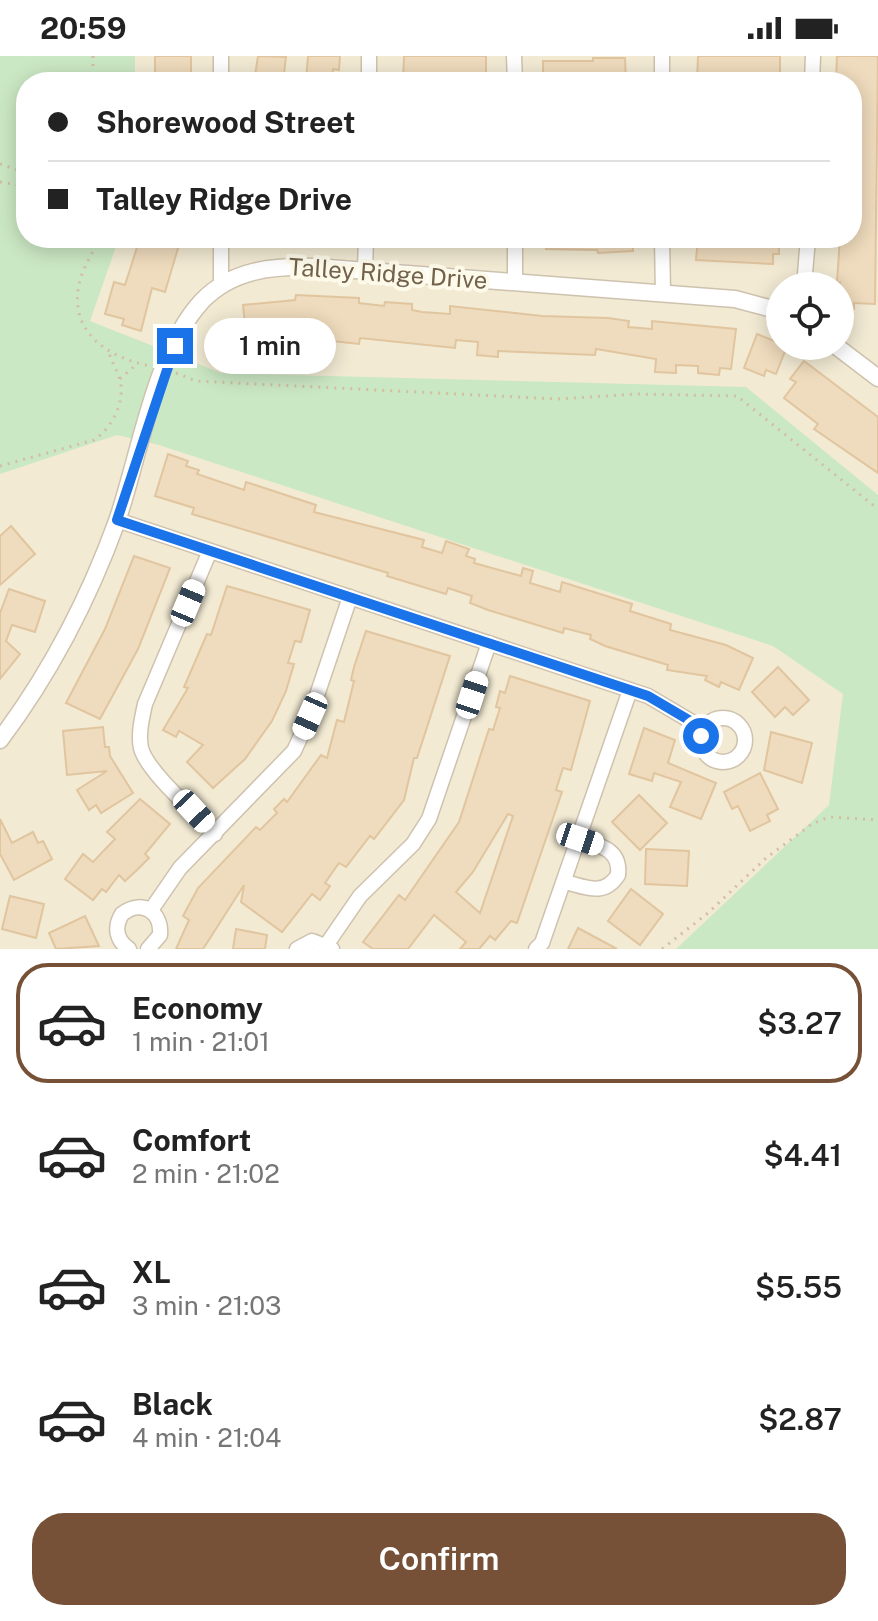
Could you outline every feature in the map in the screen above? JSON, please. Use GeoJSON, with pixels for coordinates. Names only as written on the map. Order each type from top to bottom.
{"type":"FeatureCollection","features":[{"type":"Feature","properties":{"kind":"street"},"geometry":{"type":"LineString","coordinates":[[221,248],[221,285]]}},
{"type":"Feature","properties":{"kind":"street"},"geometry":{"type":"LineString","coordinates":[[365,270],[366,248]]}},
{"type":"Feature","properties":{"kind":"street"},"geometry":{"type":"LineString","coordinates":[[515,248],[515,282]]}},
{"type":"Feature","properties":{"kind":"street"},"geometry":{"type":"LineString","coordinates":[[662,248],[663,293]]}},
{"type":"Feature","properties":{"kind":"street"},"geometry":{"type":"LineString","coordinates":[[805,272],[807,248]]}},
{"type":"Feature","properties":{"kind":"street","name":"Talley Ridge Drive"},"geometry":{"type":"LineString","coordinates":[[0,740],[36,693],[78,618],[117,520],[164,369],[185,323],[221,285],[249,272],[280,266],[735,299],[766,307]]}},
{"type":"Feature","properties":{"kind":"street"},"geometry":{"type":"LineString","coordinates":[[854,360],[878,378]]}},
{"type":"Feature","properties":{"kind":"street"},"geometry":{"type":"LineString","coordinates":[[117,520],[648,696],[704,729]]}},
{"type":"Feature","properties":{"kind":"street"},"geometry":{"type":"LineString","coordinates":[[209,553],[145,704],[141,749],[151,766],[215,834]]}},
{"type":"Feature","properties":{"kind":"street"},"geometry":{"type":"LineString","coordinates":[[151,910],[180,868],[294,751],[310,716],[350,597]]}},
{"type":"Feature","properties":{"kind":"street"},"geometry":{"type":"LineString","coordinates":[[297,949],[312,941],[329,946],[360,896],[413,844],[429,819],[489,643]]}},
{"type":"Feature","properties":{"kind":"street"},"geometry":{"type":"LineString","coordinates":[[536,949],[542,943],[565,882],[630,690]]}},
{"type":"Feature","properties":{"kind":"street"},"geometry":{"type":"LineString","coordinates":[[565,882],[594,890],[604,889],[618,875],[616,856],[609,849],[580,839]]}},
{"type":"Feature","properties":{"kind":"street"},"geometry":{"type":"LineString","coordinates":[[129,949],[117,936],[118,920],[129,909],[151,910]]}},
{"type":"Feature","properties":{"kind":"street"},"geometry":{"type":"LineString","coordinates":[[148,949],[158,941],[161,928],[151,910]]}},
{"type":"Feature","properties":{"kind":"path"},"geometry":{"type":"LineString","coordinates":[[0,466],[94,440],[115,419],[120,379],[109,353],[80,322],[77,307],[81,277],[95,248]]}},
{"type":"Feature","properties":{"kind":"path"},"geometry":{"type":"LineString","coordinates":[[109,353],[196,381],[558,399],[636,394],[737,396],[878,509]]}},
{"type":"Feature","properties":{"kind":"path"},"geometry":{"type":"LineString","coordinates":[[120,379],[138,363]]}},
{"type":"Feature","properties":{"kind":"path"},"geometry":{"type":"LineString","coordinates":[[662,949],[708,913],[766,858],[812,824],[829,817],[878,820]]}},
{"type":"Feature","properties":{"kind":"shaded area"},"geometry":{"type":"Polygon","coordinates":[[[0,56],[878,56],[878,949],[0,949],[0,56]]]}},
{"type":"Feature","properties":{"kind":"green space"},"geometry":{"type":"Polygon","coordinates":[[[0,56],[135,56],[135,72],[16,72],[16,248],[116,248],[90,321],[221,373],[746,387],[878,495],[878,949],[676,949],[829,805],[843,694],[773,646],[159,445],[117,435],[0,474],[0,56]]]}},
{"type":"Feature","properties":{"kind":"building"},"geometry":{"type":"Polygon","coordinates":[[[155,56],[191,56],[191,72],[155,72],[155,56]]]}},
{"type":"Feature","properties":{"kind":"building"},"geometry":{"type":"Polygon","coordinates":[[[258,56],[286,57],[284,72],[256,72],[258,56]]]}},
{"type":"Feature","properties":{"kind":"building"},"geometry":{"type":"Polygon","coordinates":[[[308,56],[340,56],[339,70],[307,72],[308,56]]]}},
{"type":"Feature","properties":{"kind":"building"},"geometry":{"type":"Polygon","coordinates":[[[404,56],[486,56],[486,72],[403,72],[404,56]]]}},
{"type":"Feature","properties":{"kind":"building"},"geometry":{"type":"Polygon","coordinates":[[[698,56],[780,56],[780,72],[697,72],[698,56]]]}},
{"type":"Feature","properties":{"kind":"building"},"geometry":{"type":"Polygon","coordinates":[[[837,56],[878,56],[875,304],[854,303],[854,272],[838,272],[839,248],[862,248],[862,72],[836,72],[837,56]]]}},
{"type":"Feature","properties":{"kind":"building"},"geometry":{"type":"Polygon","coordinates":[[[593,58],[625,58],[626,72],[543,72],[543,61],[593,61],[593,58]]]}},
{"type":"Feature","properties":{"kind":"building"},"geometry":{"type":"Polygon","coordinates":[[[137,248],[178,248],[165,292],[152,288],[141,331],[122,325],[124,319],[105,314],[114,282],[125,285],[137,248]]]}},
{"type":"Feature","properties":{"kind":"building"},"geometry":{"type":"Polygon","coordinates":[[[633,248],[633,251],[598,253],[597,250],[546,249],[633,248]]]}},
{"type":"Feature","properties":{"kind":"building"},"geometry":{"type":"Polygon","coordinates":[[[697,248],[779,248],[779,254],[773,254],[773,264],[696,260],[697,248]]]}},
{"type":"Feature","properties":{"kind":"building"},"geometry":{"type":"Polygon","coordinates":[[[296,295],[359,298],[359,303],[384,306],[385,302],[412,304],[412,310],[422,312],[450,314],[450,306],[542,316],[608,318],[629,321],[628,327],[652,329],[652,321],[736,329],[731,369],[720,368],[719,375],[698,373],[698,366],[676,365],[676,373],[655,372],[656,359],[596,349],[595,355],[498,351],[498,357],[477,355],[478,342],[456,340],[455,348],[360,338],[359,344],[285,336],[286,346],[264,348],[263,341],[255,342],[254,334],[246,335],[243,305],[295,300],[296,295]]]}},
{"type":"Feature","properties":{"kind":"building"},"geometry":{"type":"Polygon","coordinates":[[[757,334],[766,338],[766,360],[782,360],[776,374],[766,370],[764,376],[744,368],[757,334]]]}},
{"type":"Feature","properties":{"kind":"building"},"geometry":{"type":"Polygon","coordinates":[[[804,361],[878,417],[878,473],[814,429],[818,424],[784,398],[796,382],[790,379],[804,361]]]}},
{"type":"Feature","properties":{"kind":"building"},"geometry":{"type":"Polygon","coordinates":[[[168,454],[188,461],[186,466],[199,470],[197,474],[244,490],[246,482],[316,505],[314,512],[424,540],[422,547],[442,553],[446,541],[469,549],[466,556],[475,559],[474,563],[521,576],[523,568],[533,571],[530,583],[560,592],[562,582],[632,604],[630,611],[671,624],[670,630],[726,645],[753,658],[739,690],[721,682],[719,687],[705,680],[707,676],[667,670],[668,665],[605,646],[590,639],[591,635],[564,628],[563,633],[488,610],[470,603],[472,596],[448,588],[446,594],[387,576],[388,573],[192,514],[194,508],[155,496],[168,454]]]}},
{"type":"Feature","properties":{"kind":"building"},"geometry":{"type":"Polygon","coordinates":[[[11,526],[35,554],[0,585],[0,536],[11,526]]]}},
{"type":"Feature","properties":{"kind":"building"},"geometry":{"type":"Polygon","coordinates":[[[134,556],[170,568],[138,649],[100,719],[66,703],[105,629],[134,556]]]}},
{"type":"Feature","properties":{"kind":"building"},"geometry":{"type":"Polygon","coordinates":[[[227,586],[310,610],[301,642],[295,641],[288,663],[294,664],[272,721],[245,759],[213,788],[187,762],[203,745],[179,731],[176,737],[163,730],[188,688],[184,687],[207,634],[211,635],[227,586]]]}},
{"type":"Feature","properties":{"kind":"building"},"geometry":{"type":"Polygon","coordinates":[[[9,589],[45,601],[35,632],[12,625],[6,641],[20,654],[0,679],[0,613],[9,589]]]}},
{"type":"Feature","properties":{"kind":"building"},"geometry":{"type":"Polygon","coordinates":[[[366,631],[450,656],[417,758],[414,758],[404,800],[374,839],[370,836],[346,867],[339,863],[325,883],[330,886],[320,900],[312,894],[282,932],[241,902],[244,885],[203,949],[176,949],[189,920],[183,916],[198,888],[256,827],[260,830],[277,813],[274,809],[284,799],[287,802],[321,755],[327,758],[337,720],[344,722],[354,681],[351,680],[354,667],[366,631]]]}},
{"type":"Feature","properties":{"kind":"building"},"geometry":{"type":"Polygon","coordinates":[[[778,667],[809,700],[793,715],[785,707],[775,717],[752,692],[778,667]]]}},
{"type":"Feature","properties":{"kind":"building"},"geometry":{"type":"Polygon","coordinates":[[[510,676],[590,701],[571,770],[563,768],[556,790],[562,792],[517,923],[511,921],[495,940],[490,936],[479,949],[460,949],[466,942],[434,915],[408,949],[373,949],[363,942],[399,895],[405,900],[459,822],[489,729],[493,730],[500,708],[496,707],[500,691],[505,693],[510,676]],[[508,814],[473,872],[456,892],[480,913],[513,816],[508,814]]]}},
{"type":"Feature","properties":{"kind":"building"},"geometry":{"type":"Polygon","coordinates":[[[103,727],[105,747],[109,747],[110,756],[133,793],[101,813],[96,805],[89,810],[77,790],[107,771],[67,775],[63,731],[103,727]]]}},
{"type":"Feature","properties":{"kind":"building"},"geometry":{"type":"Polygon","coordinates":[[[644,728],[675,740],[668,763],[716,783],[701,819],[670,807],[681,782],[654,773],[652,781],[629,774],[644,728]]]}},
{"type":"Feature","properties":{"kind":"building"},"geometry":{"type":"Polygon","coordinates":[[[771,732],[812,743],[802,783],[764,770],[771,732]]]}},
{"type":"Feature","properties":{"kind":"building"},"geometry":{"type":"Polygon","coordinates":[[[760,773],[778,809],[767,815],[770,821],[750,831],[738,806],[732,809],[724,792],[760,773]]]}},
{"type":"Feature","properties":{"kind":"building"},"geometry":{"type":"Polygon","coordinates":[[[639,795],[667,823],[640,850],[612,822],[639,795]]]}},
{"type":"Feature","properties":{"kind":"building"},"geometry":{"type":"Polygon","coordinates":[[[140,799],[170,824],[145,854],[149,858],[138,869],[125,881],[119,875],[106,892],[102,889],[93,900],[65,879],[83,854],[93,862],[115,839],[107,832],[140,799]]]}},
{"type":"Feature","properties":{"kind":"building"},"geometry":{"type":"Polygon","coordinates":[[[0,819],[12,843],[33,832],[38,843],[43,841],[52,859],[14,880],[0,854],[0,819]]]}},
{"type":"Feature","properties":{"kind":"building"},"geometry":{"type":"Polygon","coordinates":[[[646,849],[689,851],[687,886],[645,884],[646,849]]]}},
{"type":"Feature","properties":{"kind":"building"},"geometry":{"type":"Polygon","coordinates":[[[631,889],[663,914],[640,945],[608,921],[631,889]]]}},
{"type":"Feature","properties":{"kind":"building"},"geometry":{"type":"Polygon","coordinates":[[[10,896],[44,904],[36,938],[2,929],[10,896]]]}},
{"type":"Feature","properties":{"kind":"building"},"geometry":{"type":"Polygon","coordinates":[[[85,916],[99,946],[56,949],[49,933],[85,916]]]}},
{"type":"Feature","properties":{"kind":"building"},"geometry":{"type":"Polygon","coordinates":[[[578,928],[617,949],[568,949],[578,928]]]}},
{"type":"Feature","properties":{"kind":"building"},"geometry":{"type":"Polygon","coordinates":[[[236,929],[267,935],[265,949],[233,949],[236,929]]]}},
{"type":"Feature","properties":{"kind":"route"},"geometry":{"type":"LineString","coordinates":[[175,346],[164,369],[117,520],[648,696],[704,729],[701,736]]}}]}
